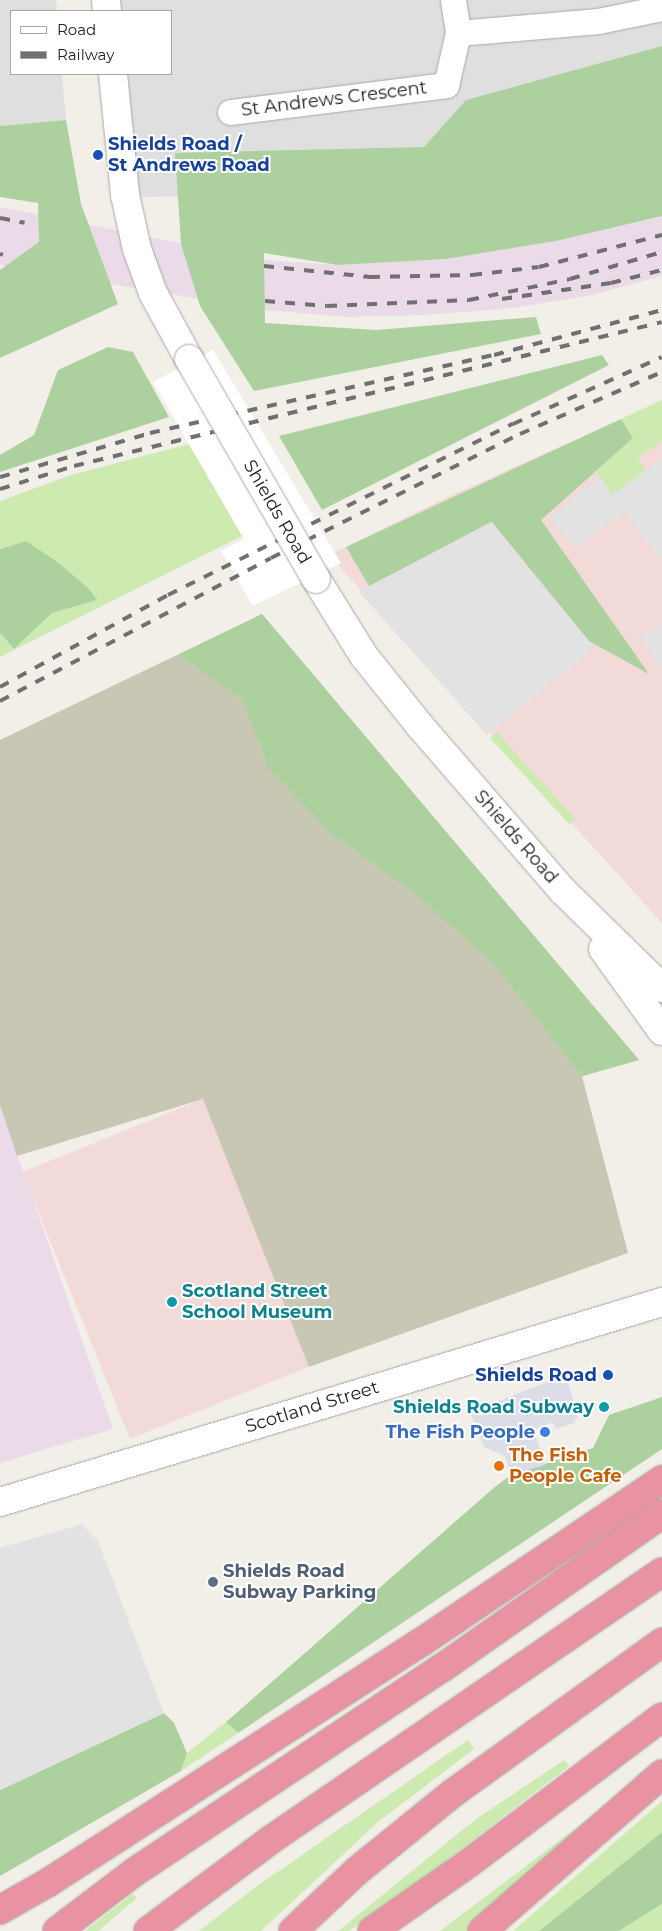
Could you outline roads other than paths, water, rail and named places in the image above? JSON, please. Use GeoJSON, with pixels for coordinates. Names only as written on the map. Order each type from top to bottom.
{"type":"FeatureCollection","features":[{"type":"Feature","properties":{"kind":"highway"},"geometry":{"type":"LineString","coordinates":[[0,1910],[49,1882],[420,1642],[662,1480]]}},
{"type":"Feature","properties":{"kind":"highway"},"geometry":{"type":"LineString","coordinates":[[57,1931],[133,1873],[442,1668],[662,1514]]}},
{"type":"Feature","properties":{"kind":"highway"},"geometry":{"type":"LineString","coordinates":[[148,1931],[269,1841],[662,1572]]}},
{"type":"Feature","properties":{"kind":"highway"},"geometry":{"type":"LineString","coordinates":[[293,1931],[358,1870],[446,1798],[662,1642]]}},
{"type":"Feature","properties":{"kind":"highway"},"geometry":{"type":"LineString","coordinates":[[372,1931],[470,1863],[662,1717]]}},
{"type":"Feature","properties":{"kind":"highway"},"geometry":{"type":"LineString","coordinates":[[482,1931],[662,1774]]}},
{"type":"Feature","properties":{"kind":"street","name":"St Andrews Crescent"},"geometry":{"type":"LineString","coordinates":[[230,112],[446,85],[458,33],[453,0]]}},
{"type":"Feature","properties":{"kind":"street"},"geometry":{"type":"LineString","coordinates":[[458,33],[598,21],[662,8]]}},
{"type":"Feature","properties":{"kind":"street","name":"Shields Road"},"geometry":{"type":"LineString","coordinates":[[113,75],[125,195],[137,249],[153,293],[316,579],[364,656],[420,726],[562,890],[662,988]]}},
{"type":"Feature","properties":{"kind":"street","name":"Shields Road"},"geometry":{"type":"LineString","coordinates":[[562,890],[662,1031]]}},
{"type":"Feature","properties":{"kind":"street"},"geometry":{"type":"LineString","coordinates":[[624,1311],[662,1288]]}},
{"type":"Feature","properties":{"kind":"street","name":"Scotland Street"},"geometry":{"type":"LineString","coordinates":[[624,1311],[662,1295]]}},
{"type":"Feature","properties":{"kind":"street","name":"Scotland Street"},"geometry":{"type":"LineString","coordinates":[[0,1502],[624,1311],[662,1302]]}},
{"type":"Feature","properties":{"kind":"railway"},"geometry":{"type":"LineString","coordinates":[[0,218],[25,223]]}},
{"type":"Feature","properties":{"kind":"railway"},"geometry":{"type":"LineString","coordinates":[[264,266],[370,277],[472,275],[539,267],[662,235]]}},
{"type":"Feature","properties":{"kind":"railway"},"geometry":{"type":"LineString","coordinates":[[265,301],[327,306],[469,300],[570,279],[662,252]]}},
{"type":"Feature","properties":{"kind":"railway"},"geometry":{"type":"LineString","coordinates":[[502,299],[611,283],[662,270]]}},
{"type":"Feature","properties":{"kind":"railway"},"geometry":{"type":"LineString","coordinates":[[0,477],[150,433],[494,355],[662,310]]}},
{"type":"Feature","properties":{"kind":"railway"},"geometry":{"type":"LineString","coordinates":[[0,489],[74,466],[662,322]]}},
{"type":"Feature","properties":{"kind":"railway"},"geometry":{"type":"LineString","coordinates":[[0,687],[168,595],[513,424],[662,357]]}},
{"type":"Feature","properties":{"kind":"railway"},"geometry":{"type":"LineString","coordinates":[[0,701],[271,558],[520,434],[662,372]]}},
{"type":"Feature","properties":{"kind":"place","name":"Shields Road / St Andrews Road"},"geometry":{"type":"Point","coordinates":[98,155]}},
{"type":"Feature","properties":{"kind":"place","name":"Scotland Street School Museum"},"geometry":{"type":"Point","coordinates":[172,1302]}},
{"type":"Feature","properties":{"kind":"place","name":"Shields Road"},"geometry":{"type":"Point","coordinates":[608,1375]}},
{"type":"Feature","properties":{"kind":"place","name":"Shields Road Subway"},"geometry":{"type":"Point","coordinates":[604,1407]}},
{"type":"Feature","properties":{"kind":"place","name":"The Fish People"},"geometry":{"type":"Point","coordinates":[545,1432]}},
{"type":"Feature","properties":{"kind":"place","name":"The Fish People Cafe"},"geometry":{"type":"Point","coordinates":[499,1466]}},
{"type":"Feature","properties":{"kind":"place","name":"Shields Road Subway Parking"},"geometry":{"type":"Point","coordinates":[213,1582]}}]}
